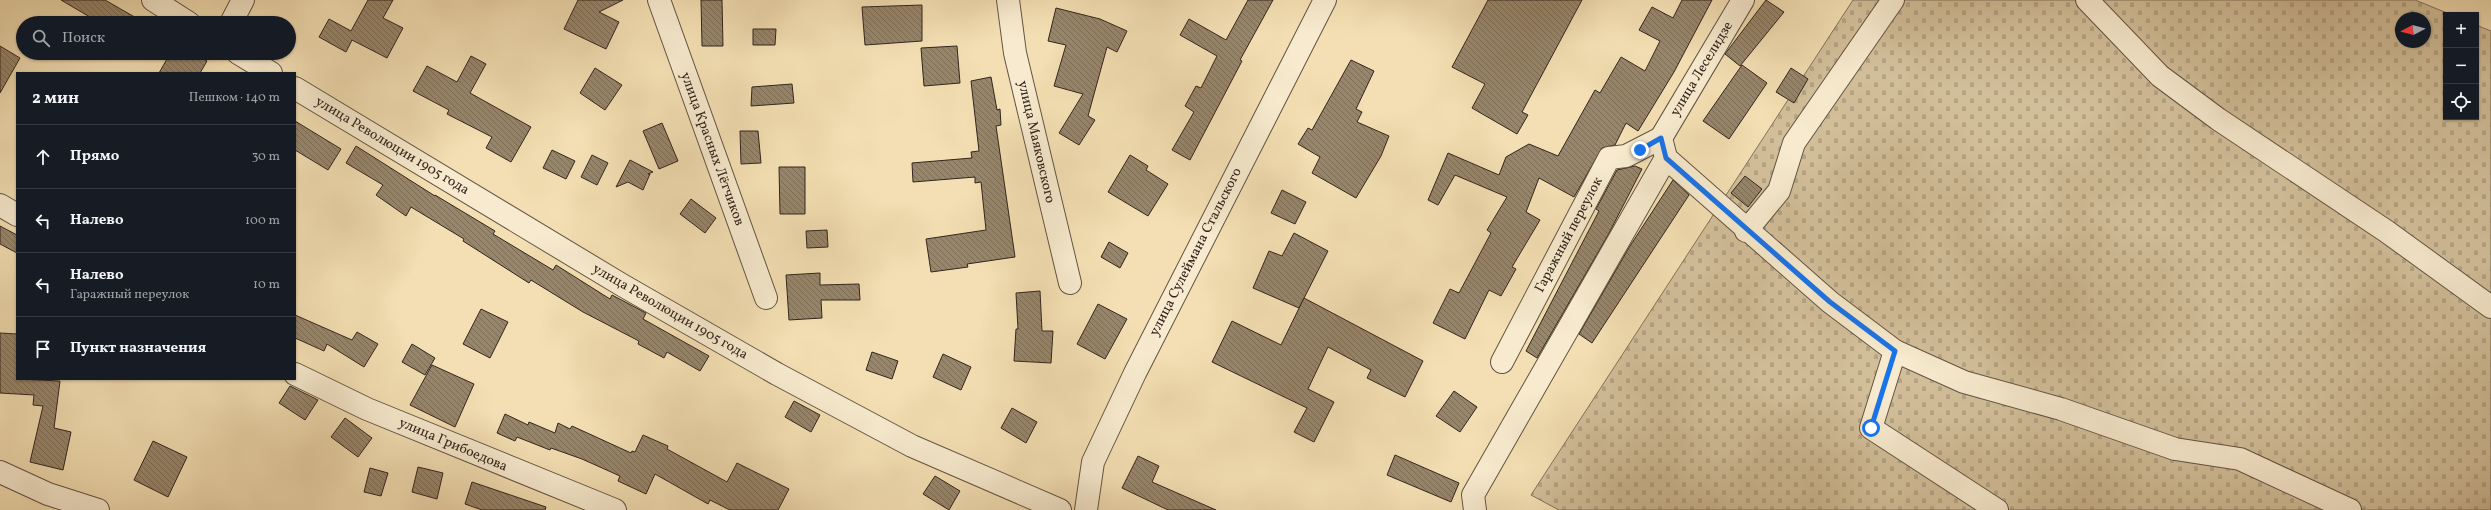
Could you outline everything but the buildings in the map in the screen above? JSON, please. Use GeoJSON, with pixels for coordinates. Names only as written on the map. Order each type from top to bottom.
{"type":"FeatureCollection","features":[{"type":"Feature","properties":{"kind":"street"},"geometry":{"type":"LineString","coordinates":[[153,0],[178,16]]}},
{"type":"Feature","properties":{"kind":"street"},"geometry":{"type":"LineString","coordinates":[[235,16],[243,0]]}},
{"type":"Feature","properties":{"kind":"street","name":"улица Красных Лётчиков"},"geometry":{"type":"LineString","coordinates":[[659,0],[766,298]]}},
{"type":"Feature","properties":{"kind":"street","name":"улица Маяковского"},"geometry":{"type":"LineString","coordinates":[[1008,0],[1015,52],[1070,283]]}},
{"type":"Feature","properties":{"kind":"street","name":"улица Сулеймана Стальского"},"geometry":{"type":"LineString","coordinates":[[1086,510],[1093,462],[1135,373],[1324,0]]}},
{"type":"Feature","properties":{"kind":"street","name":"улица Леселидзе"},"geometry":{"type":"LineString","coordinates":[[1475,510],[1473,495],[1743,0]]}},
{"type":"Feature","properties":{"kind":"street"},"geometry":{"type":"LineString","coordinates":[[1746,231],[1778,192],[1794,143],[1893,0]]}},
{"type":"Feature","properties":{"kind":"street"},"geometry":{"type":"LineString","coordinates":[[2087,0],[2160,76],[2224,123],[2386,232],[2491,307]]}},
{"type":"Feature","properties":{"kind":"street"},"geometry":{"type":"LineString","coordinates":[[250,60],[269,72]]}},
{"type":"Feature","properties":{"kind":"street","name":"улица Революции 1905 года"},"geometry":{"type":"LineString","coordinates":[[296,89],[622,285],[777,374],[912,446],[1060,510]]}},
{"type":"Feature","properties":{"kind":"street"},"geometry":{"type":"LineString","coordinates":[[1663,148],[1746,231],[1830,302],[1895,351],[1964,382],[2061,409],[2175,450],[2240,459],[2350,510]]}},
{"type":"Feature","properties":{"kind":"street","name":"Гаражный переулок"},"geometry":{"type":"LineString","coordinates":[[1502,362],[1609,158],[1663,148]]}},
{"type":"Feature","properties":{"kind":"street"},"geometry":{"type":"LineString","coordinates":[[0,205],[16,214]]}},
{"type":"Feature","properties":{"kind":"street"},"geometry":{"type":"LineString","coordinates":[[1895,351],[1871,428],[1997,510]]}},
{"type":"Feature","properties":{"kind":"street","name":"улица Грибоедова"},"geometry":{"type":"LineString","coordinates":[[296,374],[367,409],[615,510]]}},
{"type":"Feature","properties":{"kind":"street"},"geometry":{"type":"LineString","coordinates":[[0,472],[48,494],[98,510]]}},
{"type":"Feature","properties":{"kind":"green space"},"geometry":{"type":"Polygon","coordinates":[[[1853,0],[2415,0],[2445,12],[2443,12],[2443,120],[2479,120],[2479,26],[2491,31],[2491,510],[1559,510],[1531,495],[1853,0]]]}},
{"type":"Feature","properties":{"kind":"route"},"geometry":{"type":"LineString","coordinates":[[1640,150],[1661,138],[1666,158],[1746,231],[1830,302],[1895,351],[1871,428]]}}]}
